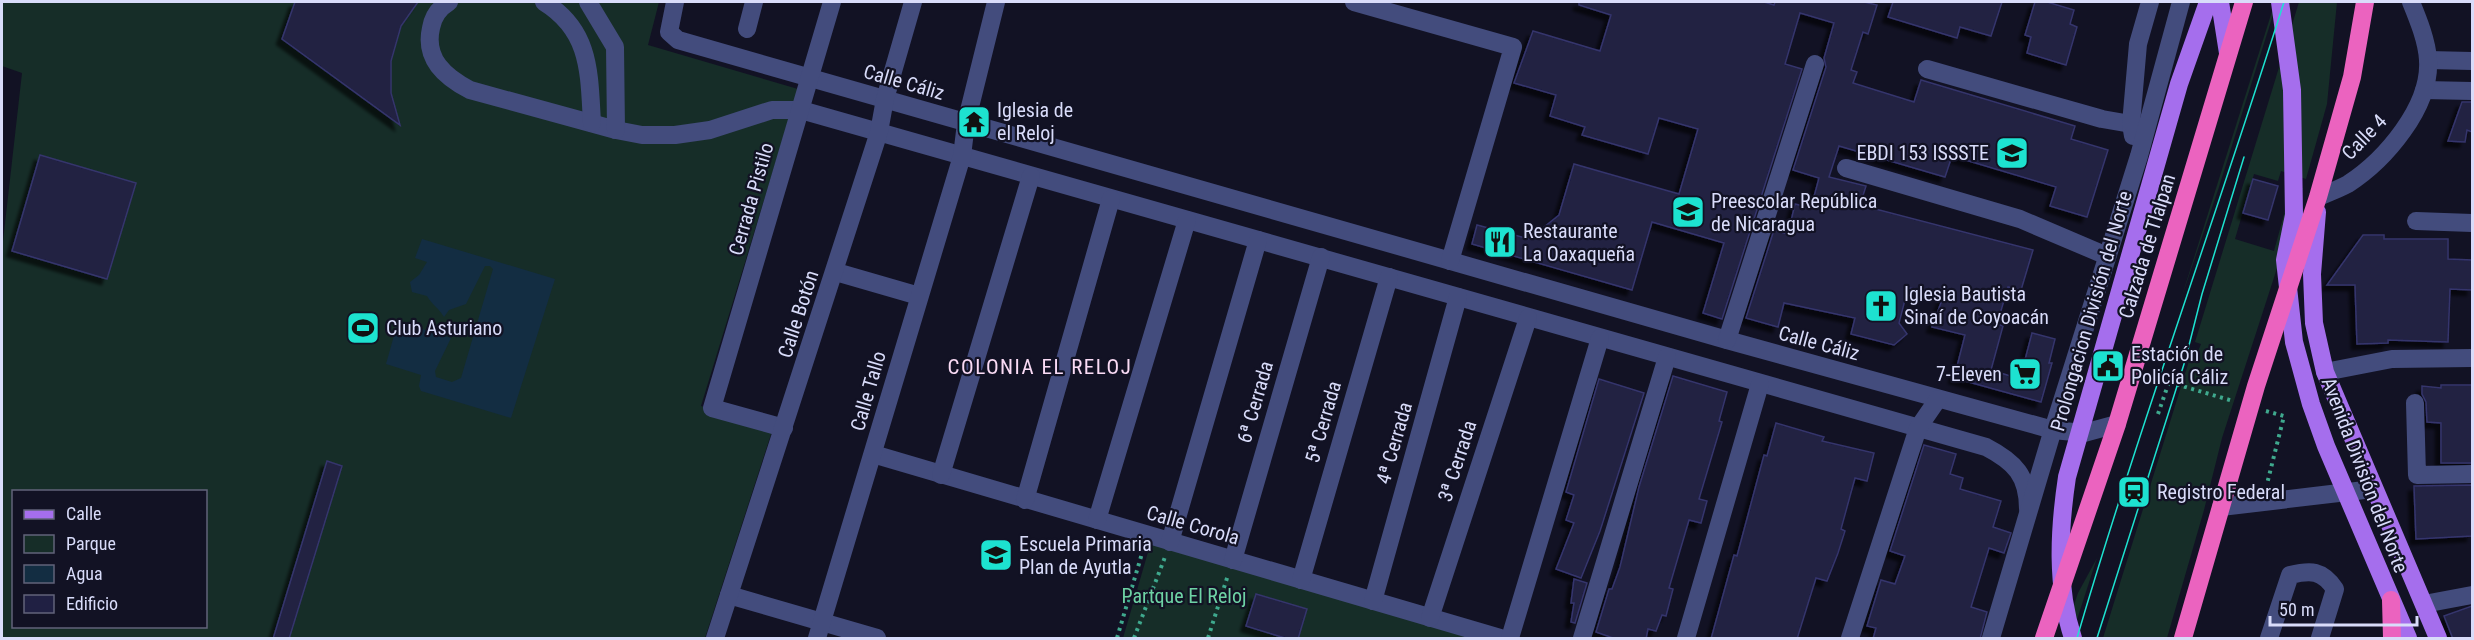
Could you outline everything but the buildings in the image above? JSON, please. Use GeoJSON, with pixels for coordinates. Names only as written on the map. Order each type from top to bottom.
{"type":"FeatureCollection","features":[{"type":"Feature","properties":{"kind":"highway","name":"Calzada de Tlalpan"},"geometry":{"type":"LineString","coordinates":[[2044,639],[2117,424],[2244,2]]}},
{"type":"Feature","properties":{"kind":"highway"},"geometry":{"type":"LineString","coordinates":[[2183,639],[2256,386],[2318,197],[2352,77],[2365,2]]}},
{"type":"Feature","properties":{"kind":"highway"},"geometry":{"type":"LineString","coordinates":[[2391,600],[2392,639]]}},
{"type":"Feature","properties":{"kind":"main road","name":"Prolongacion División del Norte"},"geometry":{"type":"LineString","coordinates":[[2073,639],[2066,613],[2061,561],[2063,507],[2067,477],[2179,84],[2208,2]]}},
{"type":"Feature","properties":{"kind":"main road"},"geometry":{"type":"LineString","coordinates":[[2220,2],[2228,53]]}},
{"type":"Feature","properties":{"kind":"main road","name":"Avenida División del Norte"},"geometry":{"type":"LineString","coordinates":[[2280,2],[2292,90],[2294,215],[2285,260],[2294,342],[2314,415],[2408,639]]}},
{"type":"Feature","properties":{"kind":"main road","name":"Avenida División del Norte"},"geometry":{"type":"LineString","coordinates":[[2318,197],[2312,274],[2314,323],[2325,372],[2438,639]]}},
{"type":"Feature","properties":{"kind":"street"},"geometry":{"type":"LineString","coordinates":[[449,2],[441,6],[432,21],[428,39],[431,54],[441,71],[470,90],[642,135],[675,135],[710,130],[772,110],[801,110],[1986,447],[2013,464],[2026,484],[2028,509]]}},
{"type":"Feature","properties":{"kind":"street"},"geometry":{"type":"LineString","coordinates":[[544,2],[557,9],[572,25],[583,45],[589,69],[592,123]]}},
{"type":"Feature","properties":{"kind":"street"},"geometry":{"type":"LineString","coordinates":[[588,2],[615,46],[616,130]]}},
{"type":"Feature","properties":{"kind":"street","name":"Calle Cáliz"},"geometry":{"type":"LineString","coordinates":[[675,2],[669,32],[678,40],[1663,322],[2053,430],[2084,433],[2117,424]]}},
{"type":"Feature","properties":{"kind":"street"},"geometry":{"type":"LineString","coordinates":[[747,29],[754,2]]}},
{"type":"Feature","properties":{"kind":"street","name":"Cerrada Pistilo"},"geometry":{"type":"LineString","coordinates":[[784,428],[712,408],[832,2]]}},
{"type":"Feature","properties":{"kind":"street","name":"Calle Botón"},"geometry":{"type":"LineString","coordinates":[[716,639],[836,272],[879,132],[885,99],[913,2]]}},
{"type":"Feature","properties":{"kind":"street","name":"Calle Tallo"},"geometry":{"type":"LineString","coordinates":[[820,630],[962,156],[966,123],[996,2]]}},
{"type":"Feature","properties":{"kind":"street"},"geometry":{"type":"LineString","coordinates":[[1354,2],[1513,47],[1450,261]]}},
{"type":"Feature","properties":{"kind":"street"},"geometry":{"type":"LineString","coordinates":[[2139,156],[2131,124],[2138,44],[2150,2]]}},
{"type":"Feature","properties":{"kind":"street","name":"Calzada de Tlalpan"},"geometry":{"type":"LineString","coordinates":[[1991,639],[2028,509],[2139,156],[2181,2]]}},
{"type":"Feature","properties":{"kind":"street","name":"Calle 4"},"geometry":{"type":"LineString","coordinates":[[2318,197],[2346,185],[2385,153],[2412,116],[2424,90],[2428,60],[2412,2]]}},
{"type":"Feature","properties":{"kind":"street"},"geometry":{"type":"LineString","coordinates":[[2428,60],[2472,61]]}},
{"type":"Feature","properties":{"kind":"street"},"geometry":{"type":"LineString","coordinates":[[1727,340],[1815,64]]}},
{"type":"Feature","properties":{"kind":"street"},"geometry":{"type":"LineString","coordinates":[[1927,69],[2102,119],[2131,124]]}},
{"type":"Feature","properties":{"kind":"street"},"geometry":{"type":"LineString","coordinates":[[772,110],[810,78]]}},
{"type":"Feature","properties":{"kind":"street"},"geometry":{"type":"LineString","coordinates":[[2424,90],[2472,91]]}},
{"type":"Feature","properties":{"kind":"street"},"geometry":{"type":"LineString","coordinates":[[1846,168],[2020,219],[2107,256]]}},
{"type":"Feature","properties":{"kind":"street"},"geometry":{"type":"LineString","coordinates":[[941,475],[1031,176]]}},
{"type":"Feature","properties":{"kind":"street"},"geometry":{"type":"LineString","coordinates":[[1025,500],[1111,199]]}},
{"type":"Feature","properties":{"kind":"street"},"geometry":{"type":"LineString","coordinates":[[1224,230],[1234,199]]}},
{"type":"Feature","properties":{"kind":"street"},"geometry":{"type":"LineString","coordinates":[[1097,520],[1187,220]]}},
{"type":"Feature","properties":{"kind":"street"},"geometry":{"type":"LineString","coordinates":[[2416,221],[2472,223]]}},
{"type":"Feature","properties":{"kind":"street"},"geometry":{"type":"LineString","coordinates":[[1170,542],[1258,240]]}},
{"type":"Feature","properties":{"kind":"street","name":"6ª Cerrada"},"geometry":{"type":"LineString","coordinates":[[1233,560],[1321,257]]}},
{"type":"Feature","properties":{"kind":"street"},"geometry":{"type":"LineString","coordinates":[[836,272],[919,296]]}},
{"type":"Feature","properties":{"kind":"street","name":"5ª Cerrada"},"geometry":{"type":"LineString","coordinates":[[1301,580],[1389,277]]}},
{"type":"Feature","properties":{"kind":"street"},"geometry":{"type":"LineString","coordinates":[[1503,310],[1512,279]]}},
{"type":"Feature","properties":{"kind":"street","name":"4ª Cerrada"},"geometry":{"type":"LineString","coordinates":[[1373,601],[1458,297]]}},
{"type":"Feature","properties":{"kind":"street","name":"3ª Cerrada"},"geometry":{"type":"LineString","coordinates":[[1430,618],[1528,318]]}},
{"type":"Feature","properties":{"kind":"street"},"geometry":{"type":"LineString","coordinates":[[1582,639],[1660,355],[1663,322]]}},
{"type":"Feature","properties":{"kind":"street"},"geometry":{"type":"LineString","coordinates":[[1510,639],[1599,338]]}},
{"type":"Feature","properties":{"kind":"street"},"geometry":{"type":"LineString","coordinates":[[2325,372],[2392,358],[2472,358]]}},
{"type":"Feature","properties":{"kind":"street"},"geometry":{"type":"LineString","coordinates":[[1686,639],[1760,384]]}},
{"type":"Feature","properties":{"kind":"street"},"geometry":{"type":"LineString","coordinates":[[1850,639],[1918,428],[1938,399]]}},
{"type":"Feature","properties":{"kind":"street"},"geometry":{"type":"LineString","coordinates":[[2415,403],[2416,475],[2472,474]]}},
{"type":"Feature","properties":{"kind":"street","name":"Calle Corola"},"geometry":{"type":"LineString","coordinates":[[873,454],[1500,639]]}},
{"type":"Feature","properties":{"kind":"street"},"geometry":{"type":"LineString","coordinates":[[2221,507],[2373,489]]}},
{"type":"Feature","properties":{"kind":"street"},"geometry":{"type":"LineString","coordinates":[[2269,639],[2290,575],[2307,571],[2327,577],[2335,589],[2320,639]]}},
{"type":"Feature","properties":{"kind":"street"},"geometry":{"type":"LineString","coordinates":[[729,595],[820,630],[877,639]]}},
{"type":"Feature","properties":{"kind":"street"},"geometry":{"type":"LineString","coordinates":[[2424,604],[2472,595]]}},
{"type":"Feature","properties":{"kind":"path"},"geometry":{"type":"LineString","coordinates":[[2139,373],[2238,403]]}},
{"type":"Feature","properties":{"kind":"path"},"geometry":{"type":"LineString","coordinates":[[2158,414],[2168,383]]}},
{"type":"Feature","properties":{"kind":"path"},"geometry":{"type":"LineString","coordinates":[[2261,410],[2284,416],[2263,503]]}},
{"type":"Feature","properties":{"kind":"path"},"geometry":{"type":"LineString","coordinates":[[1117,639],[1148,535]]}},
{"type":"Feature","properties":{"kind":"path"},"geometry":{"type":"LineString","coordinates":[[1134,639],[1170,542]]}},
{"type":"Feature","properties":{"kind":"path"},"geometry":{"type":"LineString","coordinates":[[1208,639],[1233,560]]}},
{"type":"Feature","properties":{"kind":"green space","name":"Club Asturiano"},"geometry":{"type":"Polygon","coordinates":[[[2,2],[659,2],[648,45],[798,89],[701,406],[773,428],[705,638],[2,638],[2,250],[22,73],[2,66],[2,2]]]}},
{"type":"Feature","properties":{"kind":"green space"},"geometry":{"type":"Polygon","coordinates":[[[2275,2],[2277,2],[2219,187],[2180,302],[2275,2]]]}},
{"type":"Feature","properties":{"kind":"green space"},"geometry":{"type":"Polygon","coordinates":[[[2299,2],[2337,2],[2327,104],[2306,179],[2281,171],[2278,181],[2254,174],[2235,239],[2274,251],[2292,185],[2303,188],[2222,438],[2167,638],[2103,638],[2193,348],[2199,349],[2201,344],[2195,342],[2299,2]]]}},
{"type":"Feature","properties":{"kind":"green space","name":"Partque El Reloj"},"geometry":{"type":"Polygon","coordinates":[[[1151,542],[1475,638],[1123,638],[1151,542]]]}},
{"type":"Feature","properties":{"kind":"green space"},"geometry":{"type":"Polygon","coordinates":[[[2097,558],[2071,638],[2063,638],[2078,593],[2097,558]]]}},
{"type":"Feature","properties":{"kind":"water"},"geometry":{"type":"Polygon","coordinates":[[[422,239],[555,279],[511,418],[421,391],[419,386],[421,375],[386,364],[397,325],[400,322],[451,338],[435,371],[436,377],[452,382],[461,378],[493,269],[485,266],[466,304],[449,310],[444,317],[427,296],[412,292],[410,282],[419,275],[427,262],[415,258],[422,239]]]}},
{"type":"Feature","properties":{"kind":"tram line"},"geometry":{"type":"LineString","coordinates":[[2077,638],[2126,478],[2284,2]]}},
{"type":"Feature","properties":{"kind":"tram line"},"geometry":{"type":"LineString","coordinates":[[2097,638],[2185,361],[2202,294],[2244,157]]}},
{"type":"Feature","properties":{"kind":"place","name":"Iglesia de el Reloj"},"geometry":{"type":"Point","coordinates":[974,122]}},
{"type":"Feature","properties":{"kind":"place","name":"EBDI 153 ISSSTE"},"geometry":{"type":"Point","coordinates":[2012,153]}},
{"type":"Feature","properties":{"kind":"place","name":"Preescolar República de Nicaragua"},"geometry":{"type":"Point","coordinates":[1688,212]}},
{"type":"Feature","properties":{"kind":"place","name":"Restaurante La Oaxaqueña"},"geometry":{"type":"Point","coordinates":[1500,242]}},
{"type":"Feature","properties":{"kind":"place","name":"Iglesia Bautista Sinaí de Coyoacán"},"geometry":{"type":"Point","coordinates":[1881,306]}},
{"type":"Feature","properties":{"kind":"place","name":"Club Asturiano"},"geometry":{"type":"Point","coordinates":[363,328]}},
{"type":"Feature","properties":{"kind":"place","name":"Estación de Policía Cáliz"},"geometry":{"type":"Point","coordinates":[2108,366]}},
{"type":"Feature","properties":{"kind":"place","name":"7-Eleven"},"geometry":{"type":"Point","coordinates":[2025,374]}},
{"type":"Feature","properties":{"kind":"place","name":"Registro Federal"},"geometry":{"type":"Point","coordinates":[2134,492]}},
{"type":"Feature","properties":{"kind":"place","name":"Escuela Primaria Plan de Ayutla"},"geometry":{"type":"Point","coordinates":[996,555]}},
{"type":"Feature","properties":{"kind":"district","name":"COLONIA EL RELOJ"},"geometry":{"type":"Point","coordinates":[1040,367]}}]}
